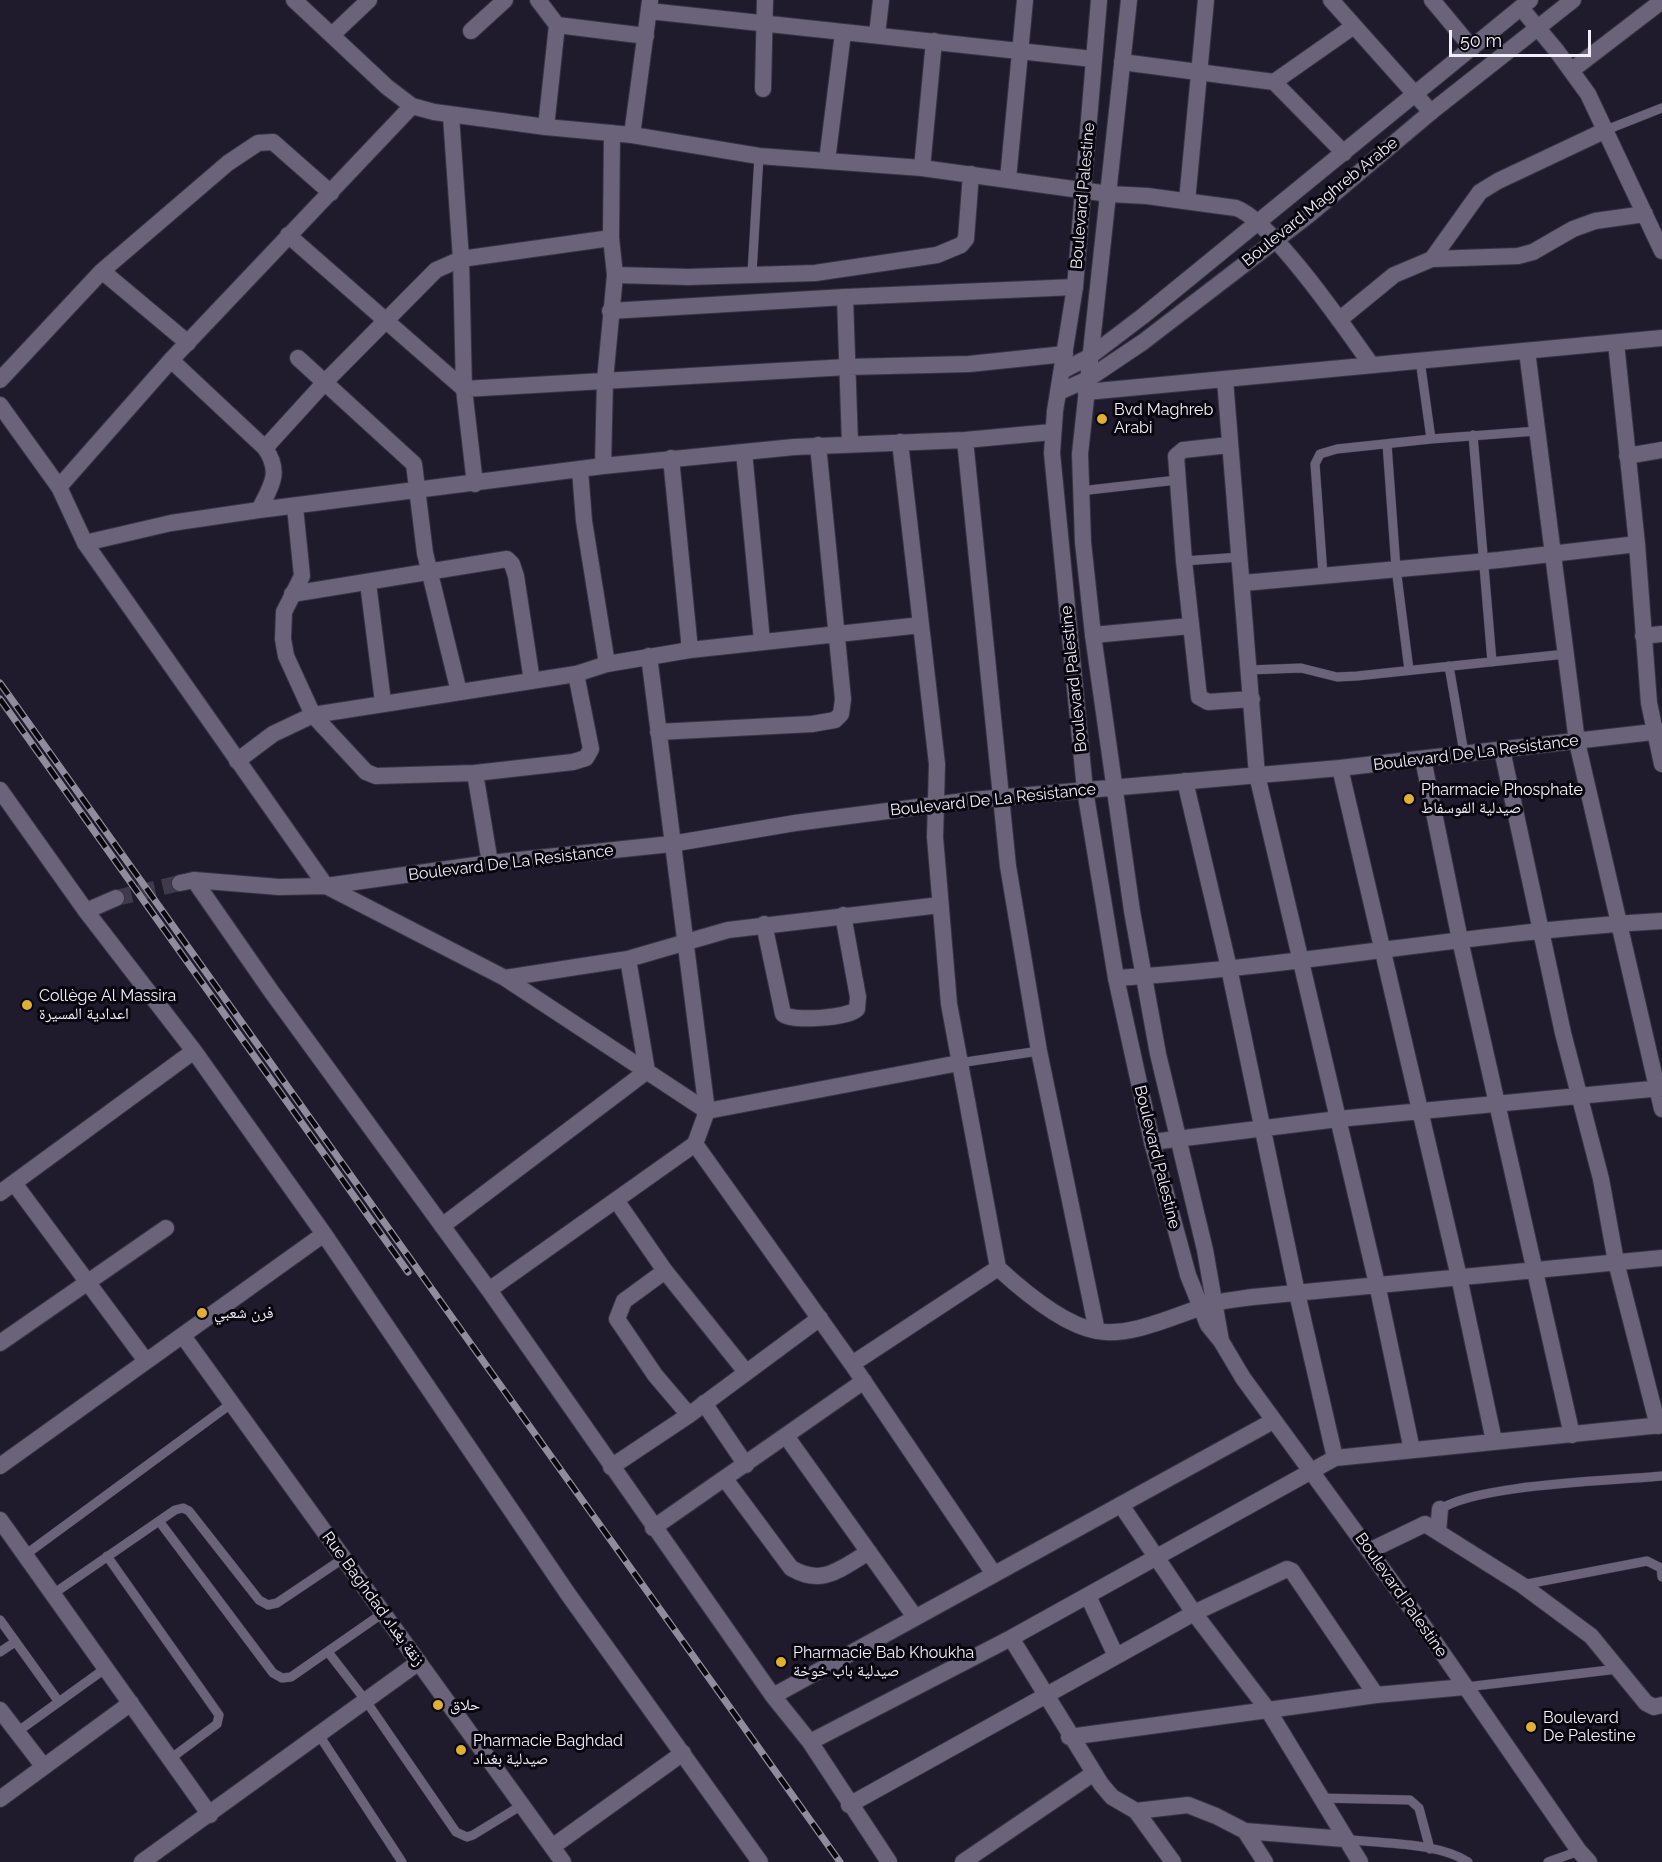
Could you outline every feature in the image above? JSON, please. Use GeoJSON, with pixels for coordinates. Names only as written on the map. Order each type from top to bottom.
{"type":"FeatureCollection","features":[{"type":"Feature","properties":{"kind":"street"},"geometry":{"type":"LineString","coordinates":[[294,0],[387,87],[412,106],[451,116],[632,135],[759,156],[922,168],[1109,194],[1188,201],[1246,211],[1275,241],[1339,320],[1370,363]]}},
{"type":"Feature","properties":{"kind":"street"},"geometry":{"type":"LineString","coordinates":[[332,35],[368,0]]}},
{"type":"Feature","properties":{"kind":"street"},"geometry":{"type":"LineString","coordinates":[[471,31],[505,0]]}},
{"type":"Feature","properties":{"kind":"street"},"geometry":{"type":"LineString","coordinates":[[538,0],[557,25],[546,127]]}},
{"type":"Feature","properties":{"kind":"street"},"geometry":{"type":"LineString","coordinates":[[763,90],[765,0]]}},
{"type":"Feature","properties":{"kind":"street"},"geometry":{"type":"LineString","coordinates":[[877,35],[880,0]]}},
{"type":"Feature","properties":{"kind":"street"},"geometry":{"type":"LineString","coordinates":[[1008,179],[1024,0]]}},
{"type":"Feature","properties":{"kind":"street","name":"Boulevard Palestine"},"geometry":{"type":"LineString","coordinates":[[1098,0],[1085,191],[1075,287],[1052,432],[1052,453],[1085,790],[1116,978],[1152,1142],[1199,1308],[1273,1421],[1369,1551],[1583,1858]]}},
{"type":"Feature","properties":{"kind":"street","name":"Boulevard Palestine"},"geometry":{"type":"LineString","coordinates":[[1130,0],[1089,357],[1080,454],[1080,491],[1093,635],[1144,976],[1158,1054],[1179,1137],[1221,1341]]}},
{"type":"Feature","properties":{"kind":"street"},"geometry":{"type":"LineString","coordinates":[[1188,201],[1206,0]]}},
{"type":"Feature","properties":{"kind":"street"},"geometry":{"type":"LineString","coordinates":[[1330,0],[1431,112]]}},
{"type":"Feature","properties":{"kind":"street"},"geometry":{"type":"LineString","coordinates":[[1432,0],[1472,48]]}},
{"type":"Feature","properties":{"kind":"street","name":"Boulevard Maghreb Arabe"},"geometry":{"type":"LineString","coordinates":[[1059,392],[1087,386],[1275,241],[1431,112],[1573,0]]}},
{"type":"Feature","properties":{"kind":"street"},"geometry":{"type":"LineString","coordinates":[[1572,69],[1662,1]]}},
{"type":"Feature","properties":{"kind":"street"},"geometry":{"type":"LineString","coordinates":[[1525,4],[1539,29],[1572,69],[1606,130],[1662,251]]}},
{"type":"Feature","properties":{"kind":"street","name":"Boulevard Maghreb Arabe"},"geometry":{"type":"LineString","coordinates":[[1062,371],[1089,357],[1260,223],[1525,4]]}},
{"type":"Feature","properties":{"kind":"street"},"geometry":{"type":"LineString","coordinates":[[632,135],[649,6],[765,24],[1019,49],[1093,59]]}},
{"type":"Feature","properties":{"kind":"street"},"geometry":{"type":"LineString","coordinates":[[557,25],[646,36]]}},
{"type":"Feature","properties":{"kind":"street"},"geometry":{"type":"LineString","coordinates":[[1274,82],[1354,26]]}},
{"type":"Feature","properties":{"kind":"street"},"geometry":{"type":"LineString","coordinates":[[827,161],[843,33]]}},
{"type":"Feature","properties":{"kind":"street"},"geometry":{"type":"LineString","coordinates":[[922,168],[934,41]]}},
{"type":"Feature","properties":{"kind":"street"},"geometry":{"type":"LineString","coordinates":[[1122,62],[1200,70],[1274,82],[1344,153]]}},
{"type":"Feature","properties":{"kind":"street"},"geometry":{"type":"LineString","coordinates":[[59,487],[171,360],[412,106]]}},
{"type":"Feature","properties":{"kind":"street"},"geometry":{"type":"LineString","coordinates":[[451,116],[461,259],[464,389],[475,484]]}},
{"type":"Feature","properties":{"kind":"street"},"geometry":{"type":"LineString","coordinates":[[1432,259],[1480,192],[1498,180],[1606,130]]}},
{"type":"Feature","properties":{"kind":"street"},"geometry":{"type":"LineString","coordinates":[[603,466],[604,380],[615,275],[611,238],[612,133]]}},
{"type":"Feature","properties":{"kind":"street"},"geometry":{"type":"LineString","coordinates":[[0,380],[102,272],[228,162],[258,143],[273,142],[331,193]]}},
{"type":"Feature","properties":{"kind":"street"},"geometry":{"type":"LineString","coordinates":[[615,275],[787,274],[844,269],[937,255],[961,245],[966,239],[971,174]]}},
{"type":"Feature","properties":{"kind":"street"},"geometry":{"type":"LineString","coordinates":[[1339,320],[1394,275],[1432,259],[1518,256],[1533,252],[1574,229],[1595,221],[1645,214]]}},
{"type":"Feature","properties":{"kind":"street"},"geometry":{"type":"LineString","coordinates":[[288,235],[386,318],[464,389],[847,367],[969,364],[1065,354]]}},
{"type":"Feature","properties":{"kind":"street"},"geometry":{"type":"LineString","coordinates":[[265,448],[326,381],[428,276],[461,259],[611,238]]}},
{"type":"Feature","properties":{"kind":"street"},"geometry":{"type":"LineString","coordinates":[[102,272],[188,343]]}},
{"type":"Feature","properties":{"kind":"street"},"geometry":{"type":"LineString","coordinates":[[610,311],[845,297],[1075,287]]}},
{"type":"Feature","properties":{"kind":"street"},"geometry":{"type":"LineString","coordinates":[[845,297],[850,444]]}},
{"type":"Feature","properties":{"kind":"street"},"geometry":{"type":"LineString","coordinates":[[1087,386],[1225,380],[1370,363],[1662,338]]}},
{"type":"Feature","properties":{"kind":"street"},"geometry":{"type":"LineString","coordinates":[[1616,342],[1637,544],[1643,636],[1662,764]]}},
{"type":"Feature","properties":{"kind":"street"},"geometry":{"type":"LineString","coordinates":[[1527,351],[1577,742],[1618,923],[1660,1088],[1662,1109]]}},
{"type":"Feature","properties":{"kind":"street"},"geometry":{"type":"LineString","coordinates":[[298,358],[410,459],[415,468],[415,489],[429,573],[459,692]]}},
{"type":"Feature","properties":{"kind":"street"},"geometry":{"type":"LineString","coordinates":[[171,360],[265,448],[274,461],[274,479],[259,510]]}},
{"type":"Feature","properties":{"kind":"street"},"geometry":{"type":"LineString","coordinates":[[1225,380],[1257,775],[1377,1284],[1412,1450]]}},
{"type":"Feature","properties":{"kind":"street"},"geometry":{"type":"LineString","coordinates":[[0,405],[59,487],[85,543],[326,886],[505,978],[707,1111],[960,1063]]}},
{"type":"Feature","properties":{"kind":"street"},"geometry":{"type":"LineString","coordinates":[[85,543],[171,523],[259,510],[671,458],[818,445],[964,440],[1052,432]]}},
{"type":"Feature","properties":{"kind":"street"},"geometry":{"type":"LineString","coordinates":[[964,440],[999,797],[1013,897],[1039,1051],[1097,1331]]}},
{"type":"Feature","properties":{"kind":"street"},"geometry":{"type":"LineString","coordinates":[[900,442],[937,764],[935,837],[949,1004],[998,1268],[1023,1291],[1077,1324],[1097,1331],[1133,1329],[1215,1303],[1377,1284],[1662,1258]]}},
{"type":"Feature","properties":{"kind":"street"},"geometry":{"type":"LineString","coordinates":[[658,732],[778,727],[835,720],[841,714],[843,699],[818,445]]}},
{"type":"Feature","properties":{"kind":"street"},"geometry":{"type":"LineString","coordinates":[[1229,445],[1178,452],[1177,480],[1184,561],[1198,698],[1208,702],[1252,699]]}},
{"type":"Feature","properties":{"kind":"street"},"geometry":{"type":"LineString","coordinates":[[1627,456],[1662,450]]}},
{"type":"Feature","properties":{"kind":"street"},"geometry":{"type":"LineString","coordinates":[[744,452],[762,641]]}},
{"type":"Feature","properties":{"kind":"street"},"geometry":{"type":"LineString","coordinates":[[671,458],[690,650]]}},
{"type":"Feature","properties":{"kind":"street"},"geometry":{"type":"LineString","coordinates":[[580,470],[584,520],[607,664]]}},
{"type":"Feature","properties":{"kind":"street"},"geometry":{"type":"LineString","coordinates":[[295,507],[302,576],[301,583],[292,594],[284,612],[283,639],[292,673],[313,715],[358,766],[376,777],[475,773],[573,762],[586,758],[591,749],[576,675]]}},
{"type":"Feature","properties":{"kind":"street"},"geometry":{"type":"LineString","coordinates":[[1243,583],[1553,555],[1637,544]]}},
{"type":"Feature","properties":{"kind":"street"},"geometry":{"type":"LineString","coordinates":[[292,594],[429,573],[500,559],[507,560],[512,564],[532,681]]}},
{"type":"Feature","properties":{"kind":"street"},"geometry":{"type":"LineString","coordinates":[[369,583],[382,702]]}},
{"type":"Feature","properties":{"kind":"street"},"geometry":{"type":"LineString","coordinates":[[237,761],[273,734],[313,715],[382,702],[576,675],[607,664],[649,656],[762,641],[921,625]]}},
{"type":"Feature","properties":{"kind":"street"},"geometry":{"type":"LineString","coordinates":[[1093,635],[1190,626]]}},
{"type":"Feature","properties":{"kind":"street"},"geometry":{"type":"LineString","coordinates":[[1643,636],[1662,634]]}},
{"type":"Feature","properties":{"kind":"street"},"geometry":{"type":"LineString","coordinates":[[489,1290],[695,1144],[707,1111],[686,940],[671,844],[649,656]]}},
{"type":"Feature","properties":{"kind":"street","name":"Boulevard De La Resistance"},"geometry":{"type":"LineString","coordinates":[[442,1226],[187,882],[279,887],[326,886],[490,863],[671,844],[795,823],[936,804],[1340,768],[1658,731]]}},
{"type":"Feature","properties":{"kind":"street"},"geometry":{"type":"LineString","coordinates":[[810,1742],[1011,1638],[1335,1458],[1660,1426],[1616,1262],[1601,1179],[1580,1097],[1502,750]]}},
{"type":"Feature","properties":{"kind":"street"},"geometry":{"type":"LineString","coordinates":[[1423,759],[1460,940],[1537,1271],[1572,1435]]}},
{"type":"Feature","properties":{"kind":"street"},"geometry":{"type":"LineString","coordinates":[[1340,768],[1459,1277],[1494,1441]]}},
{"type":"Feature","properties":{"kind":"street"},"geometry":{"type":"LineString","coordinates":[[475,773],[490,863]]}},
{"type":"Feature","properties":{"kind":"street"},"geometry":{"type":"LineString","coordinates":[[1185,781],[1229,968],[1297,1293],[1335,1458]]}},
{"type":"Feature","properties":{"kind":"street"},"geometry":{"type":"LineString","coordinates":[[0,790],[86,911],[194,1051],[324,1234],[568,1594],[760,1862]]}},
{"type":"Feature","properties":{"kind":"street"},"geometry":{"type":"LineString","coordinates":[[86,911],[116,898]]}},
{"type":"Feature","properties":{"kind":"street"},"geometry":{"type":"LineString","coordinates":[[505,978],[627,959],[686,940],[764,924],[940,905]]}},
{"type":"Feature","properties":{"kind":"street"},"geometry":{"type":"LineString","coordinates":[[764,924],[783,1014],[794,1019],[849,1015],[857,1009],[858,997],[843,915]]}},
{"type":"Feature","properties":{"kind":"street"},"geometry":{"type":"LineString","coordinates":[[1116,978],[1229,968],[1542,930],[1662,921]]}},
{"type":"Feature","properties":{"kind":"street"},"geometry":{"type":"LineString","coordinates":[[627,959],[647,1071]]}},
{"type":"Feature","properties":{"kind":"street"},"geometry":{"type":"LineString","coordinates":[[146,1361],[7,1188],[194,1051]]}},
{"type":"Feature","properties":{"kind":"street"},"geometry":{"type":"LineString","coordinates":[[647,1071],[442,1226],[489,1290],[653,1528],[773,1696],[810,1742],[849,1805],[889,1862]]}},
{"type":"Feature","properties":{"kind":"street"},"geometry":{"type":"LineString","coordinates":[[1152,1142],[1338,1119],[1660,1088]]}},
{"type":"Feature","properties":{"kind":"street"},"geometry":{"type":"LineString","coordinates":[[695,1144],[864,1381],[994,1574]]}},
{"type":"Feature","properties":{"kind":"street"},"geometry":{"type":"LineString","coordinates":[[616,1200],[665,1271],[746,1372]]}},
{"type":"Feature","properties":{"kind":"street"},"geometry":{"type":"LineString","coordinates":[[0,1343],[166,1228]]}},
{"type":"Feature","properties":{"kind":"street"},"geometry":{"type":"LineString","coordinates":[[0,1467],[324,1234]]}},
{"type":"Feature","properties":{"kind":"street"},"geometry":{"type":"LineString","coordinates":[[852,1364],[998,1268]]}},
{"type":"Feature","properties":{"kind":"street"},"geometry":{"type":"LineString","coordinates":[[665,1271],[624,1301],[617,1319],[655,1375],[689,1415]]}},
{"type":"Feature","properties":{"kind":"street"},"geometry":{"type":"LineString","coordinates":[[1077,1324],[1092,1304]]}},
{"type":"Feature","properties":{"kind":"street"},"geometry":{"type":"LineString","coordinates":[[611,1467],[689,1415],[820,1318]]}},
{"type":"Feature","properties":{"kind":"street","name":"Rue Baghdad زنقة بغداد"},"geometry":{"type":"LineString","coordinates":[[183,1336],[522,1805],[556,1857]]}},
{"type":"Feature","properties":{"kind":"street"},"geometry":{"type":"LineString","coordinates":[[653,1528],[864,1381]]}},
{"type":"Feature","properties":{"kind":"street"},"geometry":{"type":"LineString","coordinates":[[704,1403],[746,1465]]}},
{"type":"Feature","properties":{"kind":"street"},"geometry":{"type":"LineString","coordinates":[[773,1696],[1273,1421]]}},
{"type":"Feature","properties":{"kind":"street"},"geometry":{"type":"LineString","coordinates":[[786,1436],[915,1617]]}},
{"type":"Feature","properties":{"kind":"street"},"geometry":{"type":"LineString","coordinates":[[724,1479],[791,1568],[806,1577],[832,1574],[869,1552]]}},
{"type":"Feature","properties":{"kind":"street"},"geometry":{"type":"LineString","coordinates":[[1121,1505],[1194,1613],[1268,1710],[1319,1798],[1360,1862]]}},
{"type":"Feature","properties":{"kind":"street"},"geometry":{"type":"LineString","coordinates":[[1369,1551],[1432,1528],[1440,1509]]}},
{"type":"Feature","properties":{"kind":"street"},"geometry":{"type":"LineString","coordinates":[[0,1520],[210,1815]]}},
{"type":"Feature","properties":{"kind":"street"},"geometry":{"type":"LineString","coordinates":[[1432,1528],[1522,1585],[1592,1636],[1646,1703],[1654,1707],[1662,1705]]}},
{"type":"Feature","properties":{"kind":"street"},"geometry":{"type":"LineString","coordinates":[[849,1805],[1194,1613],[1290,1569],[1376,1695]]}},
{"type":"Feature","properties":{"kind":"street"},"geometry":{"type":"LineString","coordinates":[[1088,1596],[1116,1656]]}},
{"type":"Feature","properties":{"kind":"street"},"geometry":{"type":"LineString","coordinates":[[1011,1638],[1094,1773],[1112,1797],[1136,1812],[1173,1862]]}},
{"type":"Feature","properties":{"kind":"street"},"geometry":{"type":"LineString","coordinates":[[142,1862],[419,1662]]}},
{"type":"Feature","properties":{"kind":"street"},"geometry":{"type":"LineString","coordinates":[[1070,1737],[1376,1695],[1465,1687]]}},
{"type":"Feature","properties":{"kind":"street"},"geometry":{"type":"LineString","coordinates":[[0,1799],[131,1703]]}},
{"type":"Feature","properties":{"kind":"street"},"geometry":{"type":"LineString","coordinates":[[0,1710],[45,1767]]}},
{"type":"Feature","properties":{"kind":"street"},"geometry":{"type":"LineString","coordinates":[[556,1857],[683,1753]]}},
{"type":"Feature","properties":{"kind":"street"},"geometry":{"type":"LineString","coordinates":[[963,1862],[1094,1773]]}},
{"type":"Feature","properties":{"kind":"street"},"geometry":{"type":"LineString","coordinates":[[1136,1812],[1188,1805],[1245,1831],[1344,1839]]}},
{"type":"Feature","properties":{"kind":"street"},"geometry":{"type":"LineString","coordinates":[[1245,1831],[1265,1862]]}},
{"type":"Feature","properties":{"kind":"lane"},"geometry":{"type":"LineString","coordinates":[[1606,130],[1662,108]]}},
{"type":"Feature","properties":{"kind":"lane"},"geometry":{"type":"LineString","coordinates":[[752,273],[759,156]]}},
{"type":"Feature","properties":{"kind":"lane"},"geometry":{"type":"LineString","coordinates":[[1420,360],[1431,439]]}},
{"type":"Feature","properties":{"kind":"lane"},"geometry":{"type":"LineString","coordinates":[[1323,575],[1316,459],[1326,451],[1473,435],[1537,431]]}},
{"type":"Feature","properties":{"kind":"lane"},"geometry":{"type":"LineString","coordinates":[[1473,435],[1492,662]]}},
{"type":"Feature","properties":{"kind":"lane"},"geometry":{"type":"LineString","coordinates":[[1387,444],[1396,568],[1409,669]]}},
{"type":"Feature","properties":{"kind":"lane"},"geometry":{"type":"LineString","coordinates":[[1080,491],[1177,480]]}},
{"type":"Feature","properties":{"kind":"lane"},"geometry":{"type":"LineString","coordinates":[[1184,561],[1240,557]]}},
{"type":"Feature","properties":{"kind":"lane"},"geometry":{"type":"LineString","coordinates":[[1249,670],[1301,668],[1337,677],[1566,654]]}},
{"type":"Feature","properties":{"kind":"lane"},"geometry":{"type":"LineString","coordinates":[[1449,666],[1464,753]]}},
{"type":"Feature","properties":{"kind":"lane"},"geometry":{"type":"LineString","coordinates":[[960,1063],[1039,1051]]}},
{"type":"Feature","properties":{"kind":"lane"},"geometry":{"type":"LineString","coordinates":[[25,1555],[232,1403]]}},
{"type":"Feature","properties":{"kind":"lane"},"geometry":{"type":"LineString","coordinates":[[1440,1509],[1466,1498],[1518,1489],[1662,1476]]}},
{"type":"Feature","properties":{"kind":"lane"},"geometry":{"type":"LineString","coordinates":[[53,1594],[175,1510],[183,1508],[189,1510],[259,1600],[268,1605],[277,1603],[344,1558]]}},
{"type":"Feature","properties":{"kind":"lane"},"geometry":{"type":"LineString","coordinates":[[159,1521],[273,1672],[282,1678],[291,1677],[383,1612]]}},
{"type":"Feature","properties":{"kind":"lane"},"geometry":{"type":"LineString","coordinates":[[107,1556],[219,1715],[218,1724],[170,1759]]}},
{"type":"Feature","properties":{"kind":"lane"},"geometry":{"type":"LineString","coordinates":[[1522,1585],[1647,1561],[1661,1568],[1662,1577]]}},
{"type":"Feature","properties":{"kind":"lane"},"geometry":{"type":"LineString","coordinates":[[0,1620],[59,1702]]}},
{"type":"Feature","properties":{"kind":"lane"},"geometry":{"type":"LineString","coordinates":[[0,1652],[15,1642]]}},
{"type":"Feature","properties":{"kind":"lane"},"geometry":{"type":"LineString","coordinates":[[328,1652],[366,1701],[456,1832],[467,1837],[473,1835],[522,1805]]}},
{"type":"Feature","properties":{"kind":"lane"},"geometry":{"type":"LineString","coordinates":[[17,1732],[106,1668]]}},
{"type":"Feature","properties":{"kind":"lane"},"geometry":{"type":"LineString","coordinates":[[1465,1687],[1618,1669]]}},
{"type":"Feature","properties":{"kind":"lane"},"geometry":{"type":"LineString","coordinates":[[319,1735],[402,1862]]}},
{"type":"Feature","properties":{"kind":"lane"},"geometry":{"type":"LineString","coordinates":[[1319,1798],[1410,1800],[1419,1808],[1430,1849]]}},
{"type":"Feature","properties":{"kind":"lane"},"geometry":{"type":"LineString","coordinates":[[1344,1839],[1430,1849],[1450,1853],[1468,1862]]}},
{"type":"Feature","properties":{"kind":"lane"},"geometry":{"type":"LineString","coordinates":[[1548,1862],[1583,1858]]}},
{"type":"Feature","properties":{"kind":"tunnel"},"geometry":{"type":"LineString","coordinates":[[116,898],[180,883]]}},
{"type":"Feature","properties":{"kind":"railway"},"geometry":{"type":"LineString","coordinates":[[0,683],[840,1862]]}},
{"type":"Feature","properties":{"kind":"railway"},"geometry":{"type":"LineString","coordinates":[[0,699],[408,1272]]}},
{"type":"Feature","properties":{"kind":"place","name":"Bvd Maghreb Arabi"},"geometry":{"type":"Point","coordinates":[1102,419]}},
{"type":"Feature","properties":{"kind":"place","name":"Pharmacie Phosphate صيدلية الفوسفاط"},"geometry":{"type":"Point","coordinates":[1409,799]}},
{"type":"Feature","properties":{"kind":"place","name":"Collège Al Massira اعدادية المسيرة"},"geometry":{"type":"Point","coordinates":[27,1005]}},
{"type":"Feature","properties":{"kind":"place","name":"فرن شعبي"},"geometry":{"type":"Point","coordinates":[202,1313]}},
{"type":"Feature","properties":{"kind":"place","name":"Pharmacie Bab Khoukha صيدلية باب خوخة"},"geometry":{"type":"Point","coordinates":[781,1662]}},
{"type":"Feature","properties":{"kind":"place","name":"حلاق"},"geometry":{"type":"Point","coordinates":[438,1705]}},
{"type":"Feature","properties":{"kind":"place","name":"Boulevard De Palestine"},"geometry":{"type":"Point","coordinates":[1531,1727]}},
{"type":"Feature","properties":{"kind":"place","name":"Pharmacie Baghdad صيدلية بغداد"},"geometry":{"type":"Point","coordinates":[461,1750]}}]}
